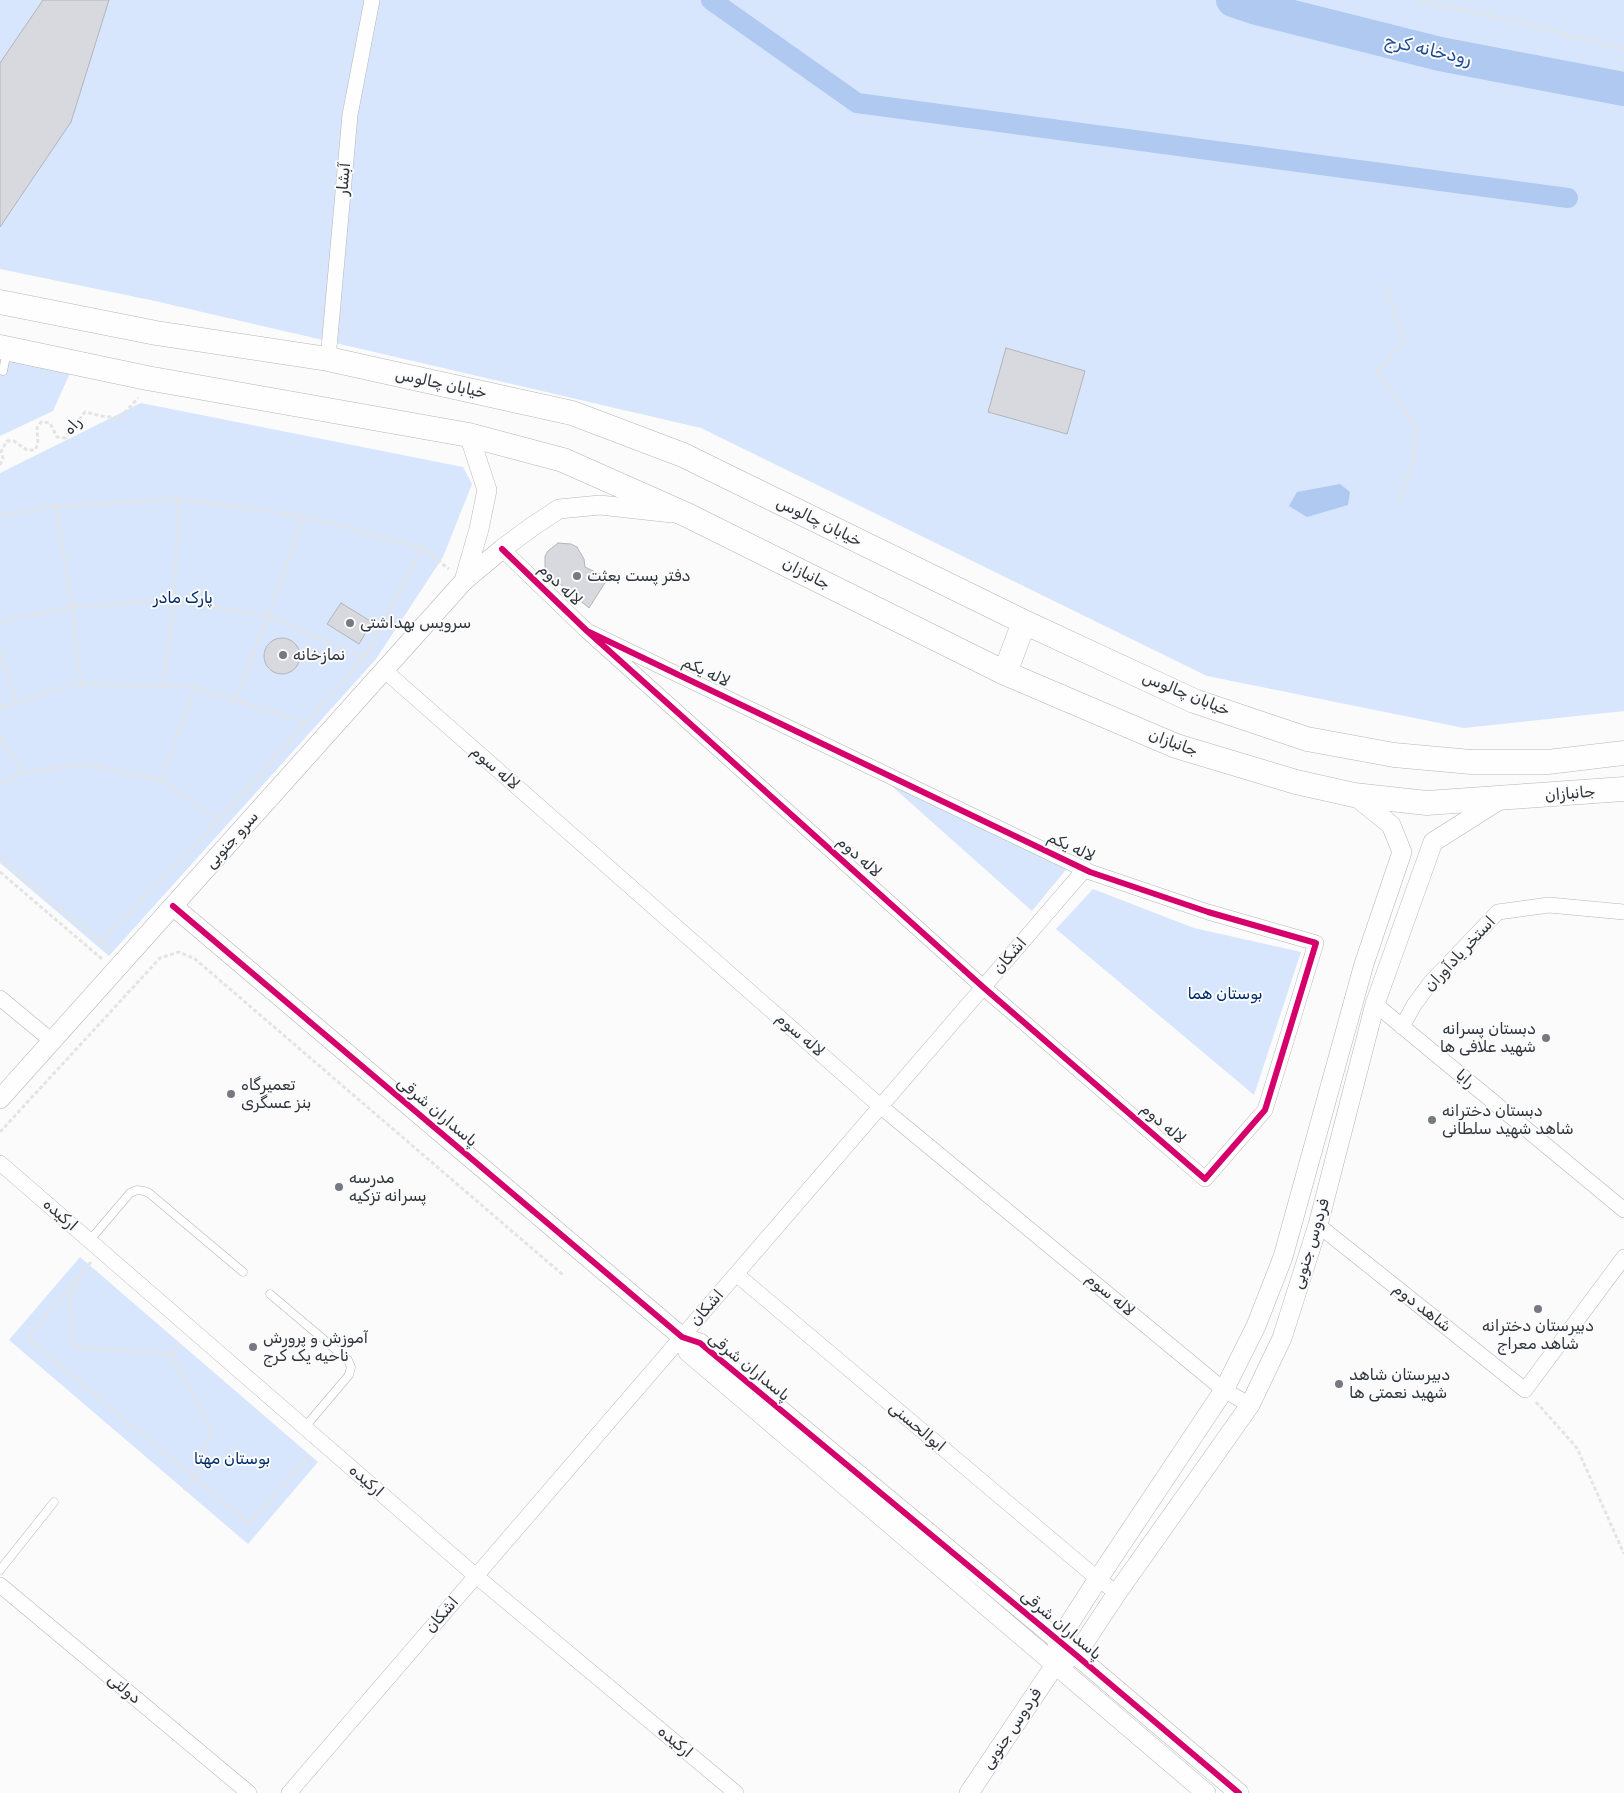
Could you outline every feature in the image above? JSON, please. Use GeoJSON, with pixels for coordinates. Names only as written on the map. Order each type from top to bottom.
{"type":"FeatureCollection","features":[{"type":"Feature","properties":{"kind":"highway","name":"خیابان چالوس"},"geometry":{"type":"LineString","coordinates":[[0,302],[156,332],[328,359],[572,413],[683,455],[1024,622],[1194,701],[1307,739],[1394,755],[1471,762],[1548,762],[1624,753]]}},
{"type":"Feature","properties":{"kind":"highway"},"geometry":{"type":"LineString","coordinates":[[4,348],[147,378],[469,435],[563,460],[687,515]]}},
{"type":"Feature","properties":{"kind":"highway","name":"جانبازان"},"geometry":{"type":"LineString","coordinates":[[687,515],[1005,673],[1176,746],[1296,782],[1354,795],[1427,803],[1624,789]]}},
{"type":"Feature","properties":{"kind":"highway"},"geometry":{"type":"LineString","coordinates":[[1005,673],[1024,622]]}},
{"type":"Feature","properties":{"kind":"street","name":"آبشار"},"geometry":{"type":"LineString","coordinates":[[328,359],[350,115],[372,0]]}},
{"type":"Feature","properties":{"kind":"street"},"geometry":{"type":"LineString","coordinates":[[464,581],[479,529],[487,490],[469,435]]}},
{"type":"Feature","properties":{"kind":"street","name":"سرو جنوبی"},"geometry":{"type":"LineString","coordinates":[[0,1099],[464,581],[502,548],[559,510],[600,505],[687,515]]}},
{"type":"Feature","properties":{"kind":"street","name":"لاله دوم"},"geometry":{"type":"LineString","coordinates":[[502,548],[587,631],[983,987],[1205,1179]]}},
{"type":"Feature","properties":{"kind":"street","name":"لاله یکم"},"geometry":{"type":"LineString","coordinates":[[587,631],[1085,869],[1208,912],[1316,943],[1265,1110],[1205,1179]]}},
{"type":"Feature","properties":{"kind":"street","name":"لاله سوم"},"geometry":{"type":"LineString","coordinates":[[384,670],[880,1106],[1224,1390],[1250,1406]]}},
{"type":"Feature","properties":{"kind":"street","name":"فردوس جنوبی"},"geometry":{"type":"LineString","coordinates":[[969,1793],[1055,1665],[1058,1642],[1224,1390],[1256,1326],[1283,1257],[1364,964],[1402,852],[1391,825],[1354,795]]}},
{"type":"Feature","properties":{"kind":"street","name":"فردوس جنوبی"},"geometry":{"type":"LineString","coordinates":[[1076,1656],[1117,1593],[1250,1406],[1282,1338],[1318,1225],[1375,1004],[1434,842],[1501,799]]}},
{"type":"Feature","properties":{"kind":"street","name":"اشکان"},"geometry":{"type":"LineString","coordinates":[[289,1793],[1085,869]]}},
{"type":"Feature","properties":{"kind":"street","name":"استخر یادآوران"},"geometry":{"type":"LineString","coordinates":[[1402,1027],[1414,1004],[1431,982],[1498,912],[1549,905],[1624,912]]}},
{"type":"Feature","properties":{"kind":"street","name":"پاسداران شرقی"},"geometry":{"type":"LineString","coordinates":[[173,906],[682,1337],[700,1343],[1239,1793]]}},
{"type":"Feature","properties":{"kind":"street"},"geometry":{"type":"LineString","coordinates":[[0,998],[52,1040]]}},
{"type":"Feature","properties":{"kind":"street","name":"رایا"},"geometry":{"type":"LineString","coordinates":[[1375,1004],[1624,1210]]}},
{"type":"Feature","properties":{"kind":"street","name":"ارکیده"},"geometry":{"type":"LineString","coordinates":[[0,1163],[476,1576],[736,1793]]}},
{"type":"Feature","properties":{"kind":"street","name":"شاهد دوم"},"geometry":{"type":"LineString","coordinates":[[1318,1225],[1525,1390]]}},
{"type":"Feature","properties":{"kind":"street"},"geometry":{"type":"LineString","coordinates":[[1525,1390],[1624,1256]]}},
{"type":"Feature","properties":{"kind":"street","name":"ابوالحسنی"},"geometry":{"type":"LineString","coordinates":[[736,1274],[1117,1593]]}},
{"type":"Feature","properties":{"kind":"street","name":"پاسداران شرقی"},"geometry":{"type":"LineString","coordinates":[[682,1337],[688,1352],[1206,1793]]}},
{"type":"Feature","properties":{"kind":"street","name":"دولتی"},"geometry":{"type":"LineString","coordinates":[[0,1585],[249,1793]]}},
{"type":"Feature","properties":{"kind":"street"},"geometry":{"type":"LineString","coordinates":[[1055,1665],[1076,1656]]}},
{"type":"Feature","properties":{"kind":"lane"},"geometry":{"type":"LineString","coordinates":[[2,371],[4,348]]}},
{"type":"Feature","properties":{"kind":"lane"},"geometry":{"type":"LineString","coordinates":[[95,1245],[130,1193],[136,1190],[144,1191],[149,1193],[243,1272]]}},
{"type":"Feature","properties":{"kind":"lane"},"geometry":{"type":"LineString","coordinates":[[270,1294],[348,1360],[351,1367],[349,1375],[304,1428]]}},
{"type":"Feature","properties":{"kind":"lane"},"geometry":{"type":"LineString","coordinates":[[0,1570],[54,1502]]}},
{"type":"Feature","properties":{"kind":"path"},"geometry":{"type":"LineString","coordinates":[[1418,0],[1514,21],[1624,49]]}},
{"type":"Feature","properties":{"kind":"path"},"geometry":{"type":"LineString","coordinates":[[1384,285],[1405,340],[1377,372],[1416,427],[1414,461],[1397,503]]}},
{"type":"Feature","properties":{"kind":"path"},"geometry":{"type":"LineString","coordinates":[[0,516],[56,506],[179,499],[304,516],[422,548],[464,581]]}},
{"type":"Feature","properties":{"kind":"path"},"geometry":{"type":"LineString","coordinates":[[163,686],[174,600],[179,499]]}},
{"type":"Feature","properties":{"kind":"path"},"geometry":{"type":"LineString","coordinates":[[56,506],[72,607],[81,684]]}},
{"type":"Feature","properties":{"kind":"path"},"geometry":{"type":"LineString","coordinates":[[235,700],[304,516]]}},
{"type":"Feature","properties":{"kind":"path"},"geometry":{"type":"LineString","coordinates":[[0,858],[101,942],[219,820],[364,658],[422,548]]}},
{"type":"Feature","properties":{"kind":"path"},"geometry":{"type":"LineString","coordinates":[[0,622],[72,607],[174,600],[268,616],[364,658],[384,670]]}},
{"type":"Feature","properties":{"kind":"path"},"geometry":{"type":"LineString","coordinates":[[0,650],[16,703]]}},
{"type":"Feature","properties":{"kind":"path"},"geometry":{"type":"LineString","coordinates":[[0,708],[73,684],[196,687],[305,724],[326,735]]}},
{"type":"Feature","properties":{"kind":"path"},"geometry":{"type":"LineString","coordinates":[[161,780],[196,687]]}},
{"type":"Feature","properties":{"kind":"path"},"geometry":{"type":"LineString","coordinates":[[0,737],[23,773]]}},
{"type":"Feature","properties":{"kind":"path"},"geometry":{"type":"LineString","coordinates":[[0,785],[23,773],[86,764],[161,780],[237,834]]}},
{"type":"Feature","properties":{"kind":"path"},"geometry":{"type":"LineString","coordinates":[[0,872],[115,970]]}},
{"type":"Feature","properties":{"kind":"path"},"geometry":{"type":"LineString","coordinates":[[0,1132],[160,958],[179,952],[195,959],[563,1275]]}},
{"type":"Feature","properties":{"kind":"path"},"geometry":{"type":"LineString","coordinates":[[95,1245],[70,1299],[73,1347],[171,1354]]}},
{"type":"Feature","properties":{"kind":"path"},"geometry":{"type":"LineString","coordinates":[[79,1276],[27,1338],[249,1523],[310,1455]]}},
{"type":"Feature","properties":{"kind":"path"},"geometry":{"type":"LineString","coordinates":[[171,1354],[180,1343]]}},
{"type":"Feature","properties":{"kind":"path"},"geometry":{"type":"LineString","coordinates":[[171,1354],[212,1429],[195,1477],[184,1490]]}},
{"type":"Feature","properties":{"kind":"path"},"geometry":{"type":"LineString","coordinates":[[1525,1390],[1577,1448],[1624,1554]]}},
{"type":"Feature","properties":{"kind":"green space"},"geometry":{"type":"Polygon","coordinates":[[[0,0],[1624,0],[1624,711],[1464,728],[1207,676],[701,428],[155,301],[0,269],[0,0]]]}},
{"type":"Feature","properties":{"kind":"green space"},"geometry":{"type":"Polygon","coordinates":[[[0,347],[70,373],[53,411],[0,436],[0,347]]]}},
{"type":"Feature","properties":{"kind":"green space","name":"پارک مادر"},"geometry":{"type":"Polygon","coordinates":[[[141,403],[463,467],[472,484],[443,557],[376,659],[109,956],[0,863],[0,473],[141,403]]]}},
{"type":"Feature","properties":{"kind":"green space"},"geometry":{"type":"Polygon","coordinates":[[[868,765],[1069,866],[1032,911],[868,765]]]}},
{"type":"Feature","properties":{"kind":"green space","name":"بوستان هما"},"geometry":{"type":"Polygon","coordinates":[[[1093,889],[1194,928],[1301,952],[1254,1095],[1056,929],[1093,889]]]}},
{"type":"Feature","properties":{"kind":"green space","name":"بوستان مهتا"},"geometry":{"type":"Polygon","coordinates":[[[80,1257],[318,1462],[248,1544],[9,1340],[80,1257]]]}},
{"type":"Feature","properties":{"kind":"water"},"geometry":{"type":"Polygon","coordinates":[[[1340,484],[1350,492],[1348,505],[1307,517],[1289,506],[1297,492],[1340,484]]]}},
{"type":"Feature","properties":{"kind":"building"},"geometry":{"type":"Polygon","coordinates":[[[43,0],[109,0],[71,122],[0,227],[0,63],[43,0]]]}},
{"type":"Feature","properties":{"kind":"building"},"geometry":{"type":"Polygon","coordinates":[[[1006,348],[1085,371],[1067,434],[988,412],[1006,348]]]}},
{"type":"Feature","properties":{"kind":"building","name":"دفتر پست بعثت"},"geometry":{"type":"Polygon","coordinates":[[[558,543],[571,544],[577,547],[584,559],[585,567],[608,578],[589,608],[548,574],[545,569],[545,556],[558,543]]]}},
{"type":"Feature","properties":{"kind":"building","name":"سرویس بهداشتی"},"geometry":{"type":"Polygon","coordinates":[[[341,603],[372,622],[359,644],[327,624],[341,603]]]}},
{"type":"Feature","properties":{"kind":"building","name":"نمازخانه"},"geometry":{"type":"Polygon","coordinates":[[[282,638],[294,644],[300,656],[294,668],[282,674],[270,668],[264,656],[270,644],[282,638]]]}},
{"type":"Feature","properties":{"kind":"waterway"},"geometry":{"type":"LineString","coordinates":[[711,0],[857,103],[1568,198]]}},
{"type":"Feature","properties":{"kind":"waterway","name":"رودخانه کرج"},"geometry":{"type":"LineString","coordinates":[[1233,0],[1257,8],[1440,54],[1624,89]]}},
{"type":"Feature","properties":{"kind":"cycle path"},"geometry":{"type":"LineString","coordinates":[[502,549],[587,631],[983,987],[1205,1179],[1265,1110],[1316,943],[1208,912],[1090,872],[587,631]]}},
{"type":"Feature","properties":{"kind":"cycle path"},"geometry":{"type":"LineString","coordinates":[[173,906],[682,1337],[700,1343],[1239,1793]]}},
{"type":"Feature","properties":{"kind":"place","name":"دفتر پست بعثت"},"geometry":{"type":"Point","coordinates":[577,576]}},
{"type":"Feature","properties":{"kind":"place","name":"سرویس بهداشتی"},"geometry":{"type":"Point","coordinates":[350,623]}},
{"type":"Feature","properties":{"kind":"place","name":"نمازخانه"},"geometry":{"type":"Point","coordinates":[283,655]}},
{"type":"Feature","properties":{"kind":"place","name":"دبستان پسرانه شهید علافی ها"},"geometry":{"type":"Point","coordinates":[1546,1038]}},
{"type":"Feature","properties":{"kind":"place","name":"تعمیرگاه بنز عسگری"},"geometry":{"type":"Point","coordinates":[231,1094]}},
{"type":"Feature","properties":{"kind":"place","name":"دبستان دخترانه شاهد شهید سلطانی"},"geometry":{"type":"Point","coordinates":[1432,1120]}},
{"type":"Feature","properties":{"kind":"place","name":"مدرسه پسرانه تزکیه"},"geometry":{"type":"Point","coordinates":[339,1187]}},
{"type":"Feature","properties":{"kind":"place","name":"دبیرستان دخترانه شاهد معراج"},"geometry":{"type":"Point","coordinates":[1538,1309]}},
{"type":"Feature","properties":{"kind":"place","name":"آموزش و پرورش ناحیه یک کرج"},"geometry":{"type":"Point","coordinates":[253,1347]}},
{"type":"Feature","properties":{"kind":"place","name":"دبیرستان شاهد شهید نعمتی ها"},"geometry":{"type":"Point","coordinates":[1339,1384]}}]}
